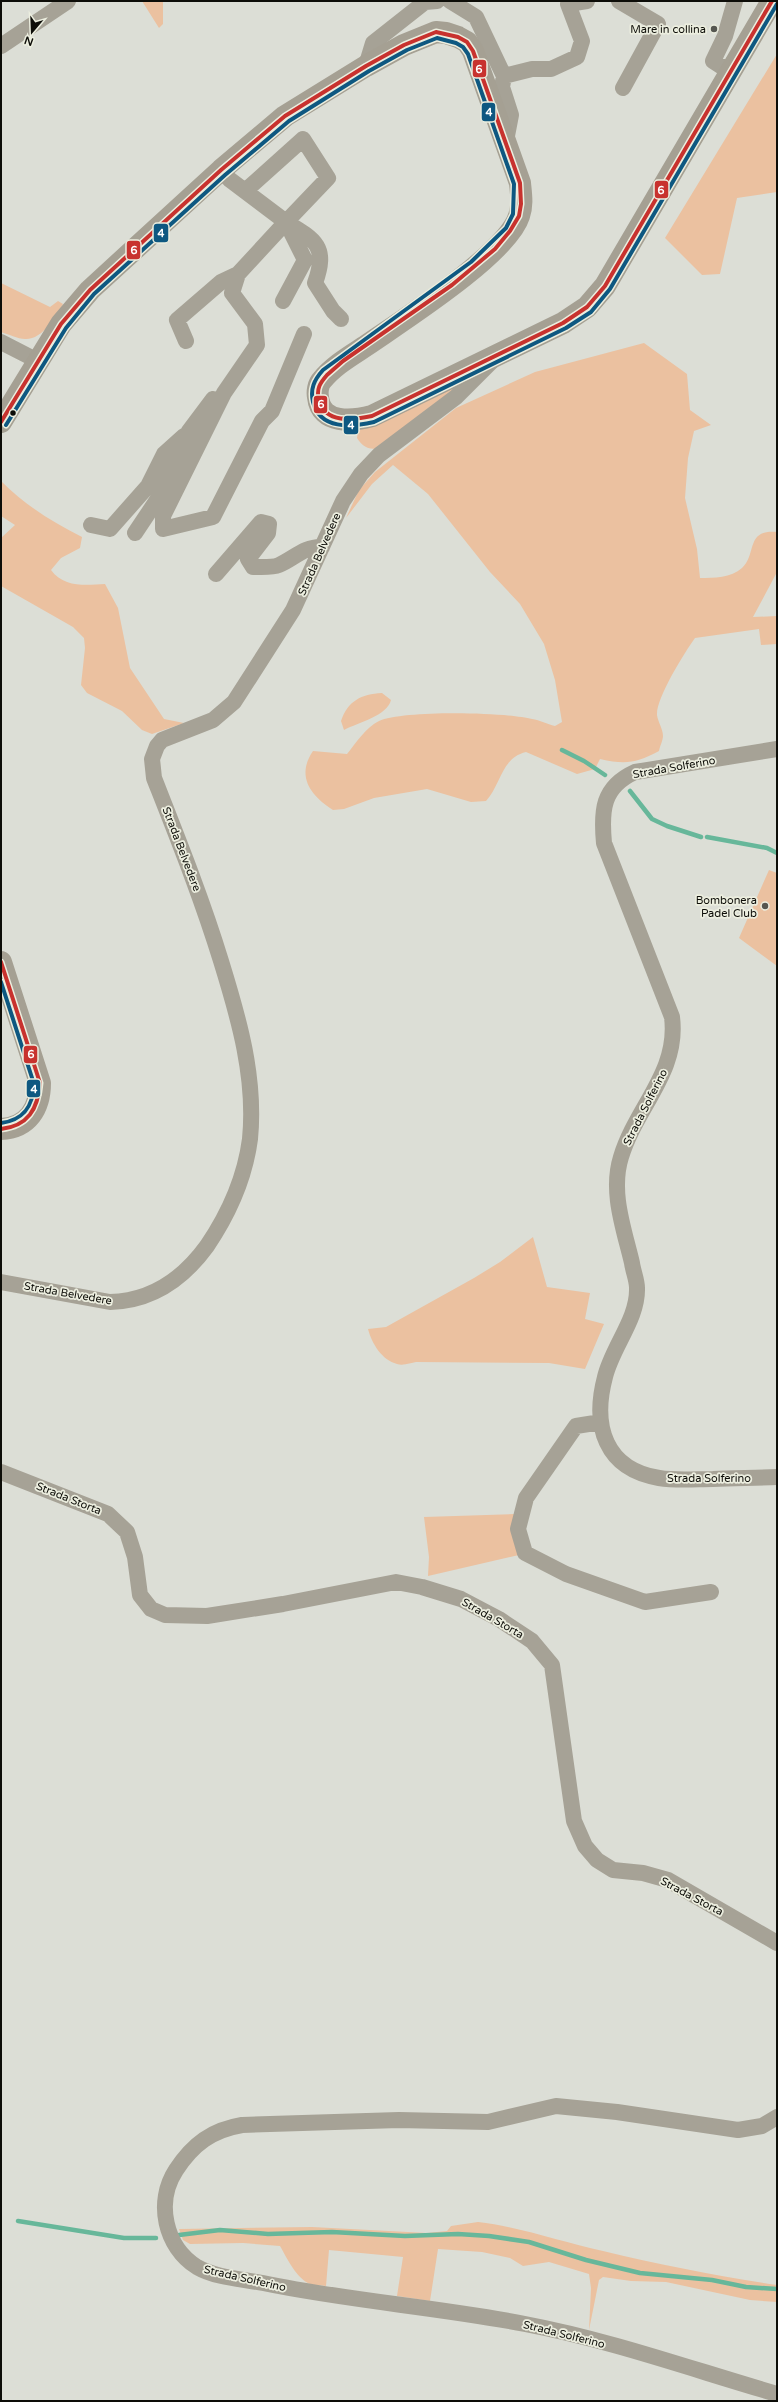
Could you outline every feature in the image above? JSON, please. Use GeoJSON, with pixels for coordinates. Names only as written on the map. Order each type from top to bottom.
{"type":"FeatureCollection","features":[{"type":"Feature","properties":{"kind":"main road"},"geometry":{"type":"LineString","coordinates":[[1,422],[61,324],[90,290],[221,170],[285,116],[366,66],[404,45],[436,32],[446,33],[458,37],[467,42],[473,51],[520,183],[522,200],[519,216],[509,235],[489,256],[331,370],[320,382],[317,392],[319,404],[325,412],[340,420],[353,421],[372,416],[575,317],[597,296],[605,286],[772,1]]}},
{"type":"Feature","properties":{"kind":"main road"},"geometry":{"type":"LineString","coordinates":[[1,962],[40,1083],[38,1102],[28,1119],[11,1129],[1,1130]]}},
{"type":"Feature","properties":{"kind":"street"},"geometry":{"type":"LineString","coordinates":[[1,46],[68,1]]}},
{"type":"Feature","properties":{"kind":"street"},"geometry":{"type":"LineString","coordinates":[[366,66],[373,43],[426,2],[437,1]]}},
{"type":"Feature","properties":{"kind":"street"},"geometry":{"type":"LineString","coordinates":[[450,1],[476,17],[504,76],[502,87],[511,115],[506,141]]}},
{"type":"Feature","properties":{"kind":"street"},"geometry":{"type":"LineString","coordinates":[[504,76],[532,69],[551,69],[577,57],[582,41],[568,3],[587,1]]}},
{"type":"Feature","properties":{"kind":"street"},"geometry":{"type":"LineString","coordinates":[[619,1],[658,24],[623,88]]}},
{"type":"Feature","properties":{"kind":"street"},"geometry":{"type":"LineString","coordinates":[[730,72],[713,61],[725,36],[735,1]]}},
{"type":"Feature","properties":{"kind":"street"},"geometry":{"type":"LineString","coordinates":[[186,341],[177,320],[221,282],[238,274],[328,178],[302,139],[245,191]]}},
{"type":"Feature","properties":{"kind":"street"},"geometry":{"type":"LineString","coordinates":[[221,170],[245,191],[286,222],[308,235],[321,254],[322,266],[315,283],[332,311],[341,319]]}},
{"type":"Feature","properties":{"kind":"street"},"geometry":{"type":"LineString","coordinates":[[283,301],[305,260],[286,222]]}},
{"type":"Feature","properties":{"kind":"street"},"geometry":{"type":"LineString","coordinates":[[238,274],[232,293],[255,324],[257,345],[224,393],[163,516],[163,529],[213,517],[262,422],[272,411],[304,334]]}},
{"type":"Feature","properties":{"kind":"street"},"geometry":{"type":"LineString","coordinates":[[1,342],[38,361]]}},
{"type":"Feature","properties":{"kind":"street","name":"Strada Belvedere"},"geometry":{"type":"LineString","coordinates":[[1,1282],[110,1302],[128,1302],[143,1298],[163,1288],[189,1268],[211,1240],[229,1208],[242,1174],[250,1140],[251,1099],[248,1068],[224,968],[195,880],[154,778],[152,759],[157,746],[162,740],[200,726],[229,708],[286,623],[349,490],[370,464],[456,397],[496,355]]}},
{"type":"Feature","properties":{"kind":"street"},"geometry":{"type":"LineString","coordinates":[[135,533],[163,491],[190,431],[215,396],[224,393]]}},
{"type":"Feature","properties":{"kind":"street"},"geometry":{"type":"LineString","coordinates":[[91,525],[110,529],[148,486],[164,454],[190,431]]}},
{"type":"Feature","properties":{"kind":"street"},"geometry":{"type":"LineString","coordinates":[[216,574],[260,522],[269,524],[268,533],[248,559],[253,567],[278,565],[296,554],[315,547],[322,547]]}},
{"type":"Feature","properties":{"kind":"street","name":"Strada Solferino"},"geometry":{"type":"LineString","coordinates":[[777,750],[634,772],[621,778],[611,789],[604,806],[602,821],[604,844],[672,1017],[674,1032],[672,1047],[664,1073],[626,1138],[618,1166],[617,1201],[637,1288],[634,1308],[605,1376],[601,1422],[606,1443],[613,1454],[625,1466],[644,1474],[660,1478],[680,1480],[777,1477]]}},
{"type":"Feature","properties":{"kind":"street"},"geometry":{"type":"LineString","coordinates":[[601,1422],[576,1426],[526,1498],[518,1529],[525,1553],[566,1574],[645,1602],[711,1592]]}},
{"type":"Feature","properties":{"kind":"street","name":"Strada Storta"},"geometry":{"type":"LineString","coordinates":[[1,1472],[108,1514],[127,1532],[135,1557],[140,1595],[151,1609],[165,1615],[207,1616],[283,1604],[396,1582],[422,1587],[461,1599],[499,1619],[532,1640],[552,1666],[574,1821],[585,1846],[593,1855],[613,1870],[643,1873],[668,1880],[777,1943]]}},
{"type":"Feature","properties":{"kind":"street","name":"Strada Solferino"},"geometry":{"type":"LineString","coordinates":[[777,2117],[762,2126],[738,2130],[617,2112],[556,2106],[488,2122],[399,2120],[242,2125],[225,2128],[194,2146],[173,2174],[166,2199],[165,2213],[166,2224],[178,2250],[194,2265],[212,2273],[288,2288],[525,2324],[594,2340],[777,2394]]}},
{"type":"Feature","properties":{"kind":"shaded area"},"geometry":{"type":"Polygon","coordinates":[[[142,1],[163,1],[163,24],[159,28],[142,1]]]}},
{"type":"Feature","properties":{"kind":"shaded area"},"geometry":{"type":"Polygon","coordinates":[[[777,54],[777,192],[737,198],[720,274],[702,275],[665,238],[777,54]]]}},
{"type":"Feature","properties":{"kind":"shaded area"},"geometry":{"type":"Polygon","coordinates":[[[1,283],[50,307],[58,301],[63,304],[48,327],[37,336],[25,339],[1,332],[1,283]]]}},
{"type":"Feature","properties":{"kind":"shaded area"},"geometry":{"type":"Polygon","coordinates":[[[644,343],[687,374],[690,410],[711,425],[694,431],[688,458],[685,498],[697,549],[700,578],[722,577],[733,574],[742,568],[746,563],[753,544],[760,535],[767,532],[777,532],[777,572],[753,617],[777,616],[777,644],[761,645],[759,629],[695,638],[672,675],[658,707],[657,715],[663,736],[659,751],[644,758],[631,762],[617,762],[600,759],[595,769],[577,774],[526,752],[518,755],[506,766],[491,795],[486,801],[471,802],[427,789],[374,798],[344,809],[333,810],[318,798],[308,784],[306,769],[308,760],[313,751],[347,754],[366,731],[379,721],[391,717],[409,715],[454,713],[519,717],[538,720],[555,726],[562,722],[555,680],[544,644],[520,604],[490,572],[428,494],[393,465],[372,484],[346,518],[359,490],[375,472],[456,408],[535,372],[644,343]]]}},
{"type":"Feature","properties":{"kind":"shaded area"},"geometry":{"type":"Polygon","coordinates":[[[467,382],[377,449],[365,446],[357,438],[358,432],[365,426],[467,382]]]}},
{"type":"Feature","properties":{"kind":"shaded area"},"geometry":{"type":"Polygon","coordinates":[[[1,481],[10,490],[39,512],[82,537],[80,548],[61,558],[51,570],[56,576],[69,583],[83,585],[105,584],[118,608],[130,668],[164,719],[184,723],[152,734],[142,730],[122,711],[87,693],[81,685],[85,648],[84,638],[73,627],[1,586],[1,538],[15,525],[1,516],[1,481]]]}},
{"type":"Feature","properties":{"kind":"shaded area"},"geometry":{"type":"Polygon","coordinates":[[[382,693],[391,700],[384,710],[372,718],[344,730],[341,721],[347,708],[362,697],[382,693]]]}},
{"type":"Feature","properties":{"kind":"shaded area","name":"Bombonera Padel Club"},"geometry":{"type":"Polygon","coordinates":[[[769,870],[777,873],[777,966],[739,938],[769,870]]]}},
{"type":"Feature","properties":{"kind":"shaded area"},"geometry":{"type":"Polygon","coordinates":[[[533,1237],[547,1287],[590,1293],[585,1319],[604,1324],[585,1369],[549,1363],[416,1362],[399,1365],[387,1359],[378,1351],[368,1329],[386,1327],[474,1278],[500,1262],[533,1237]]]}},
{"type":"Feature","properties":{"kind":"shaded area"},"geometry":{"type":"Polygon","coordinates":[[[515,1514],[519,1555],[428,1576],[429,1557],[424,1517],[515,1514]]]}},
{"type":"Feature","properties":{"kind":"shaded area"},"geometry":{"type":"Polygon","coordinates":[[[478,2222],[509,2227],[668,2266],[777,2285],[777,2302],[750,2300],[666,2282],[631,2281],[603,2277],[599,2280],[589,2330],[591,2288],[589,2274],[549,2262],[523,2266],[510,2258],[482,2252],[438,2249],[430,2301],[397,2296],[403,2257],[329,2250],[326,2286],[313,2285],[305,2281],[296,2273],[280,2246],[243,2243],[190,2244],[183,2240],[179,2229],[312,2227],[427,2233],[447,2231],[451,2226],[478,2222]]]}},
{"type":"Feature","properties":{"kind":"waterway"},"geometry":{"type":"LineString","coordinates":[[562,750],[584,761],[605,775]]}},
{"type":"Feature","properties":{"kind":"waterway"},"geometry":{"type":"LineString","coordinates":[[630,791],[652,819],[667,826],[701,837]]}},
{"type":"Feature","properties":{"kind":"waterway"},"geometry":{"type":"LineString","coordinates":[[707,837],[767,848],[777,853]]}},
{"type":"Feature","properties":{"kind":"waterway"},"geometry":{"type":"LineString","coordinates":[[18,2221],[124,2238],[156,2238]]}},
{"type":"Feature","properties":{"kind":"waterway"},"geometry":{"type":"LineString","coordinates":[[179,2235],[220,2230],[268,2234],[332,2232],[405,2236],[458,2234],[489,2236],[529,2242],[586,2260],[640,2273],[712,2280],[746,2287],[777,2289]]}},
{"type":"Feature","properties":{"kind":"transit line","name":"6"},"geometry":{"type":"LineString","coordinates":[[1,422],[61,324],[90,290],[221,170],[285,116],[366,66],[404,45],[436,32],[458,37],[467,42],[473,51],[520,183],[521,204],[519,216],[510,231],[495,249],[452,285],[343,361],[327,375],[318,389],[318,396],[322,408],[333,417],[357,419],[372,416],[563,323],[587,307],[605,286],[772,1]]}},
{"type":"Feature","properties":{"kind":"transit line","name":"4"},"geometry":{"type":"LineString","coordinates":[[6,425],[66,328],[94,294],[225,175],[289,121],[369,71],[407,50],[437,38],[456,43],[463,47],[468,54],[514,184],[513,214],[506,228],[471,262],[323,370],[317,377],[312,389],[313,402],[317,411],[322,418],[329,422],[338,424],[356,425],[374,422],[566,328],[591,312],[610,289],[777,4]]}},
{"type":"Feature","properties":{"kind":"transit line","name":"6"},"geometry":{"type":"LineString","coordinates":[[1,962],[40,1083],[37,1101],[30,1115],[18,1124],[1,1129]]}},
{"type":"Feature","properties":{"kind":"transit line","name":"4"},"geometry":{"type":"LineString","coordinates":[[1,982],[34,1084],[32,1099],[26,1111],[16,1119],[1,1123]]}},
{"type":"Feature","properties":{"kind":"place","name":"Mare in collina"},"geometry":{"type":"Point","coordinates":[714,29]}},
{"type":"Feature","properties":{"kind":"place","name":"Bombonera Padel Club"},"geometry":{"type":"Point","coordinates":[765,906]}}]}
